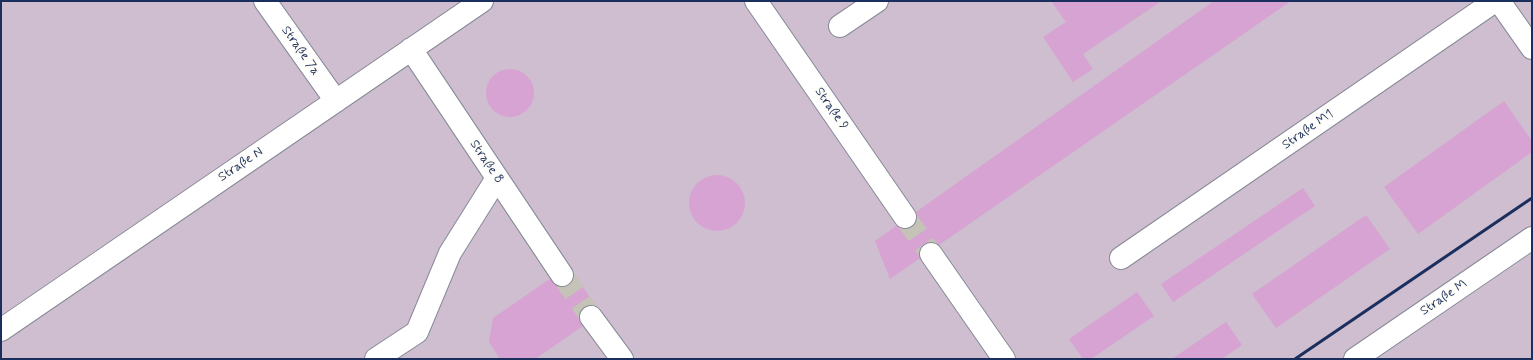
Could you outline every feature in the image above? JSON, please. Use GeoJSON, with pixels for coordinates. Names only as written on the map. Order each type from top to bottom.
{"type":"FeatureCollection","features":[{"type":"Feature","properties":{"kind":"lane","name":"Straße 7a"},"geometry":{"type":"LineString","coordinates":[[265,1],[336,101]]}},
{"type":"Feature","properties":{"kind":"lane","name":"Straße N"},"geometry":{"type":"LineString","coordinates":[[1,330],[482,1]]}},
{"type":"Feature","properties":{"kind":"lane","name":"Straße 9"},"geometry":{"type":"LineString","coordinates":[[756,1],[905,217]]}},
{"type":"Feature","properties":{"kind":"lane"},"geometry":{"type":"LineString","coordinates":[[840,26],[877,1]]}},
{"type":"Feature","properties":{"kind":"lane","name":"Straße M1"},"geometry":{"type":"LineString","coordinates":[[1120,258],[1495,1]]}},
{"type":"Feature","properties":{"kind":"lane"},"geometry":{"type":"LineString","coordinates":[[1499,1],[1532,48]]}},
{"type":"Feature","properties":{"kind":"lane","name":"Straße 8"},"geometry":{"type":"LineString","coordinates":[[411,49],[562,275]]}},
{"type":"Feature","properties":{"kind":"lane"},"geometry":{"type":"LineString","coordinates":[[376,359],[417,332],[450,253],[497,178]]}},
{"type":"Feature","properties":{"kind":"lane","name":"Straße M"},"geometry":{"type":"LineString","coordinates":[[1355,359],[1532,238]]}},
{"type":"Feature","properties":{"kind":"lane"},"geometry":{"type":"LineString","coordinates":[[931,254],[1004,359]]}},
{"type":"Feature","properties":{"kind":"lane"},"geometry":{"type":"LineString","coordinates":[[591,317],[622,359]]}},
{"type":"Feature","properties":{"kind":"shaded area"},"geometry":{"type":"Polygon","coordinates":[[[1,1],[1532,1],[1532,359],[1,359],[1,1]]]}},
{"type":"Feature","properties":{"kind":"building"},"geometry":{"type":"Polygon","coordinates":[[[1051,1],[1160,2],[1083,54],[1093,69],[1073,82],[1043,37],[1066,22],[1051,1]]]}},
{"type":"Feature","properties":{"kind":"building"},"geometry":{"type":"Polygon","coordinates":[[[1214,1],[1291,1],[890,279],[875,241],[1214,1]]]}},
{"type":"Feature","properties":{"kind":"building"},"geometry":{"type":"Polygon","coordinates":[[[510,69],[519,71],[527,76],[532,84],[534,93],[532,102],[527,110],[519,115],[510,117],[501,115],[493,110],[488,102],[486,93],[488,84],[493,76],[501,71],[510,69]]]}},
{"type":"Feature","properties":{"kind":"building"},"geometry":{"type":"Polygon","coordinates":[[[1504,101],[1532,141],[1532,152],[1418,234],[1384,187],[1504,101]]]}},
{"type":"Feature","properties":{"kind":"building"},"geometry":{"type":"Polygon","coordinates":[[[712,175],[722,175],[737,183],[743,192],[745,203],[743,214],[737,223],[722,231],[712,231],[701,226],[694,219],[689,208],[689,198],[694,187],[701,180],[712,175]]]}},
{"type":"Feature","properties":{"kind":"building"},"geometry":{"type":"Polygon","coordinates":[[[1303,188],[1315,206],[1173,302],[1161,284],[1303,188]]]}},
{"type":"Feature","properties":{"kind":"building"},"geometry":{"type":"Polygon","coordinates":[[[1366,215],[1390,249],[1276,328],[1252,294],[1366,215]]]}},
{"type":"Feature","properties":{"kind":"building"},"geometry":{"type":"Polygon","coordinates":[[[557,274],[578,280],[593,302],[589,322],[535,359],[500,359],[489,342],[493,318],[557,274]]]}},
{"type":"Feature","properties":{"kind":"building"},"geometry":{"type":"Polygon","coordinates":[[[1137,292],[1154,316],[1091,359],[1083,359],[1069,339],[1137,292]]]}},
{"type":"Feature","properties":{"kind":"building"},"geometry":{"type":"Polygon","coordinates":[[[1226,322],[1242,345],[1222,359],[1172,359],[1226,322]]]}},
{"type":"Feature","properties":{"kind":"tunnel"},"geometry":{"type":"LineString","coordinates":[[905,217],[931,254]]}},
{"type":"Feature","properties":{"kind":"tunnel"},"geometry":{"type":"LineString","coordinates":[[562,275],[591,317]]}},
{"type":"Feature","properties":{"kind":"railway"},"geometry":{"type":"LineString","coordinates":[[1295,359],[1532,198]]}}]}
